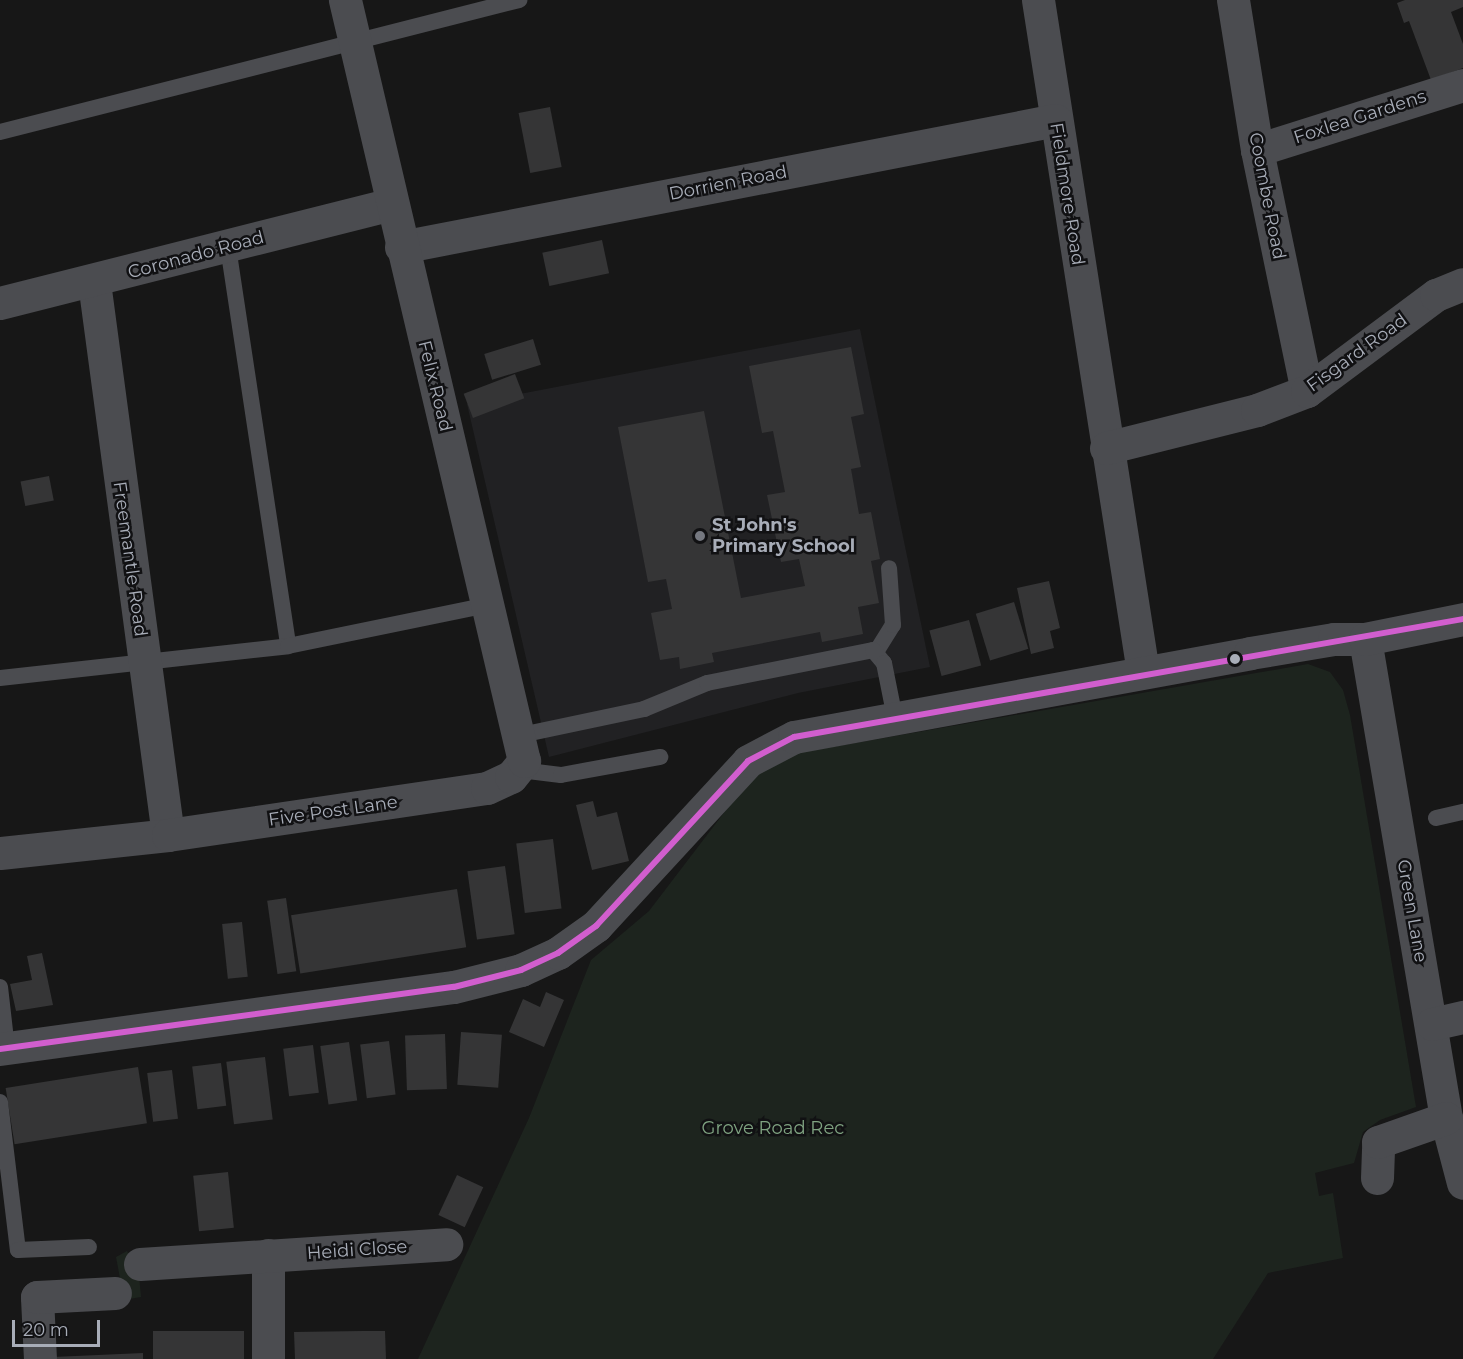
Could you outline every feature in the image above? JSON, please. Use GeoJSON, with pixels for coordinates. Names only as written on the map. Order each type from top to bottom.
{"type":"FeatureCollection","features":[{"type":"Feature","properties":{"kind":"street","name":"Felix Road"},"geometry":{"type":"LineString","coordinates":[[345,0],[401,247],[521,735],[524,761],[520,770]]}},
{"type":"Feature","properties":{"kind":"street","name":"Fieldmore Road"},"geometry":{"type":"LineString","coordinates":[[1038,0],[1106,448],[1143,672]]}},
{"type":"Feature","properties":{"kind":"street","name":"Coombe Road"},"geometry":{"type":"LineString","coordinates":[[1233,0],[1257,150],[1306,390]]}},
{"type":"Feature","properties":{"kind":"street","name":"Foxlea Gardens"},"geometry":{"type":"LineString","coordinates":[[1257,150],[1463,85]]}},
{"type":"Feature","properties":{"kind":"street","name":"Dorrien Road"},"geometry":{"type":"LineString","coordinates":[[401,247],[1056,120]]}},
{"type":"Feature","properties":{"kind":"street","name":"Coronado Road"},"geometry":{"type":"LineString","coordinates":[[0,303],[94,282],[391,204]]}},
{"type":"Feature","properties":{"kind":"street","name":"Freemantle Road"},"geometry":{"type":"LineString","coordinates":[[94,282],[168,835]]}},
{"type":"Feature","properties":{"kind":"street","name":"Fisgard Road"},"geometry":{"type":"LineString","coordinates":[[1106,448],[1257,410],[1306,390],[1436,295],[1463,284]]}},
{"type":"Feature","properties":{"kind":"street"},"geometry":{"type":"LineString","coordinates":[[4,1048],[454,987],[520,970],[567,947],[610,913],[748,761],[794,737],[1143,672],[1334,639],[1365,639],[1463,619]]}},
{"type":"Feature","properties":{"kind":"street","name":"Green Lane"},"geometry":{"type":"LineString","coordinates":[[1365,639],[1448,1021],[1446,1118],[1463,1183]]}},
{"type":"Feature","properties":{"kind":"street","name":"Five Post Lane"},"geometry":{"type":"LineString","coordinates":[[0,853],[168,835],[487,788],[520,770]]}},
{"type":"Feature","properties":{"kind":"street"},"geometry":{"type":"LineString","coordinates":[[1377,1178],[1378,1142],[1446,1118]]}},
{"type":"Feature","properties":{"kind":"street","name":"Heidi Close"},"geometry":{"type":"LineString","coordinates":[[140,1264],[446,1244]]}},
{"type":"Feature","properties":{"kind":"street"},"geometry":{"type":"LineString","coordinates":[[268,1256],[268,1359]]}},
{"type":"Feature","properties":{"kind":"street"},"geometry":{"type":"LineString","coordinates":[[40,1359],[37,1297],[115,1293]]}},
{"type":"Feature","properties":{"kind":"lane"},"geometry":{"type":"LineString","coordinates":[[0,132],[519,0]]}},
{"type":"Feature","properties":{"kind":"lane"},"geometry":{"type":"LineString","coordinates":[[228,247],[288,645]]}},
{"type":"Feature","properties":{"kind":"lane"},"geometry":{"type":"LineString","coordinates":[[521,735],[644,710],[707,683],[876,652],[893,625],[888,568]]}},
{"type":"Feature","properties":{"kind":"lane"},"geometry":{"type":"LineString","coordinates":[[0,678],[288,645],[488,605]]}},
{"type":"Feature","properties":{"kind":"lane"},"geometry":{"type":"LineString","coordinates":[[876,652],[884,663],[895,718]]}},
{"type":"Feature","properties":{"kind":"lane"},"geometry":{"type":"LineString","coordinates":[[520,770],[561,775],[660,757]]}},
{"type":"Feature","properties":{"kind":"lane"},"geometry":{"type":"LineString","coordinates":[[1436,818],[1463,813]]}},
{"type":"Feature","properties":{"kind":"lane"},"geometry":{"type":"LineString","coordinates":[[0,987],[4,1048]]}},
{"type":"Feature","properties":{"kind":"lane"},"geometry":{"type":"LineString","coordinates":[[0,1102],[18,1250],[89,1247]]}},
{"type":"Feature","properties":{"kind":"shaded area","name":"St John's Primary School"},"geometry":{"type":"Polygon","coordinates":[[[860,329],[930,667],[798,693],[549,757],[467,404],[860,329]]]}},
{"type":"Feature","properties":{"kind":"green space","name":"Grove Road Rec"},"geometry":{"type":"Polygon","coordinates":[[[1308,664],[1330,672],[1343,690],[1350,715],[1416,1107],[1380,1120],[1363,1132],[1354,1163],[1315,1173],[1319,1196],[1333,1193],[1343,1258],[1268,1273],[1213,1359],[418,1359],[529,1118],[591,960],[649,911],[749,780],[775,757],[1308,664]]]}},
{"type":"Feature","properties":{"kind":"green space"},"geometry":{"type":"Polygon","coordinates":[[[127,1251],[139,1275],[141,1297],[124,1300],[116,1257],[127,1251]]]}},
{"type":"Feature","properties":{"kind":"building"},"geometry":{"type":"Polygon","coordinates":[[[1405,0],[1463,0],[1463,7],[1451,12],[1463,44],[1463,68],[1431,80],[1409,21],[1404,23],[1397,3],[1405,0]]]}},
{"type":"Feature","properties":{"kind":"building"},"geometry":{"type":"Polygon","coordinates":[[[550,107],[562,167],[530,173],[519,113],[550,107]]]}},
{"type":"Feature","properties":{"kind":"building"},"geometry":{"type":"Polygon","coordinates":[[[602,240],[609,273],[549,286],[542,253],[602,240]]]}},
{"type":"Feature","properties":{"kind":"building"},"geometry":{"type":"Polygon","coordinates":[[[533,339],[541,365],[492,380],[484,354],[533,339]]]}},
{"type":"Feature","properties":{"kind":"building"},"geometry":{"type":"Polygon","coordinates":[[[851,347],[864,414],[851,417],[861,467],[851,469],[859,514],[871,512],[880,559],[871,561],[879,603],[858,607],[863,634],[822,642],[820,632],[712,653],[714,662],[680,669],[679,657],[660,660],[651,613],[672,609],[666,579],[648,582],[618,427],[704,411],[741,598],[805,586],[799,559],[781,562],[767,495],[785,492],[773,431],[762,433],[749,366],[851,347]]]}},
{"type":"Feature","properties":{"kind":"building"},"geometry":{"type":"Polygon","coordinates":[[[515,374],[524,398],[473,418],[464,394],[515,374]]]}},
{"type":"Feature","properties":{"kind":"building"},"geometry":{"type":"Polygon","coordinates":[[[49,476],[54,501],[25,506],[21,482],[49,476]]]}},
{"type":"Feature","properties":{"kind":"building"},"geometry":{"type":"Polygon","coordinates":[[[1049,581],[1060,628],[1050,631],[1054,648],[1031,654],[1017,588],[1049,581]]]}},
{"type":"Feature","properties":{"kind":"building"},"geometry":{"type":"Polygon","coordinates":[[[1014,602],[1028,649],[990,661],[976,614],[1014,602]]]}},
{"type":"Feature","properties":{"kind":"building"},"geometry":{"type":"Polygon","coordinates":[[[969,620],[981,665],[942,676],[929,631],[969,620]]]}},
{"type":"Feature","properties":{"kind":"building"},"geometry":{"type":"Polygon","coordinates":[[[593,801],[597,817],[617,812],[629,861],[592,870],[576,805],[593,801]]]}},
{"type":"Feature","properties":{"kind":"building"},"geometry":{"type":"Polygon","coordinates":[[[553,839],[562,908],[525,913],[516,844],[553,839]]]}},
{"type":"Feature","properties":{"kind":"building"},"geometry":{"type":"Polygon","coordinates":[[[505,866],[515,934],[477,940],[467,871],[505,866]]]}},
{"type":"Feature","properties":{"kind":"building"},"geometry":{"type":"Polygon","coordinates":[[[457,889],[466,947],[300,974],[291,915],[457,889]]]}},
{"type":"Feature","properties":{"kind":"building"},"geometry":{"type":"Polygon","coordinates":[[[286,898],[296,971],[277,974],[267,901],[286,898]]]}},
{"type":"Feature","properties":{"kind":"building"},"geometry":{"type":"Polygon","coordinates":[[[242,922],[248,977],[228,979],[222,924],[242,922]]]}},
{"type":"Feature","properties":{"kind":"building"},"geometry":{"type":"Polygon","coordinates":[[[42,953],[53,1005],[16,1011],[10,984],[32,980],[27,956],[42,953]]]}},
{"type":"Feature","properties":{"kind":"building"},"geometry":{"type":"Polygon","coordinates":[[[546,992],[564,1000],[544,1047],[509,1032],[523,999],[540,1007],[546,992]]]}},
{"type":"Feature","properties":{"kind":"building"},"geometry":{"type":"Polygon","coordinates":[[[461,1032],[502,1035],[498,1088],[457,1085],[461,1032]]]}},
{"type":"Feature","properties":{"kind":"building"},"geometry":{"type":"Polygon","coordinates":[[[445,1034],[447,1089],[407,1090],[405,1035],[445,1034]]]}},
{"type":"Feature","properties":{"kind":"building"},"geometry":{"type":"Polygon","coordinates":[[[389,1041],[396,1095],[367,1098],[360,1045],[389,1041]]]}},
{"type":"Feature","properties":{"kind":"building"},"geometry":{"type":"Polygon","coordinates":[[[349,1042],[357,1100],[328,1104],[320,1046],[349,1042]]]}},
{"type":"Feature","properties":{"kind":"building"},"geometry":{"type":"Polygon","coordinates":[[[313,1045],[319,1093],[289,1096],[283,1049],[313,1045]]]}},
{"type":"Feature","properties":{"kind":"building"},"geometry":{"type":"Polygon","coordinates":[[[265,1057],[273,1120],[234,1124],[226,1062],[265,1057]]]}},
{"type":"Feature","properties":{"kind":"building"},"geometry":{"type":"Polygon","coordinates":[[[221,1063],[226,1106],[197,1109],[192,1067],[221,1063]]]}},
{"type":"Feature","properties":{"kind":"building"},"geometry":{"type":"Polygon","coordinates":[[[138,1067],[147,1123],[15,1144],[6,1088],[138,1067]]]}},
{"type":"Feature","properties":{"kind":"building"},"geometry":{"type":"Polygon","coordinates":[[[172,1070],[178,1119],[153,1122],[147,1073],[172,1070]]]}},
{"type":"Feature","properties":{"kind":"building"},"geometry":{"type":"Polygon","coordinates":[[[228,1172],[234,1228],[199,1231],[193,1176],[228,1172]]]}},
{"type":"Feature","properties":{"kind":"building"},"geometry":{"type":"Polygon","coordinates":[[[457,1175],[483,1187],[465,1227],[438,1215],[457,1175]]]}},
{"type":"Feature","properties":{"kind":"building"},"geometry":{"type":"Polygon","coordinates":[[[153,1331],[244,1331],[244,1359],[153,1359],[153,1331]]]}},
{"type":"Feature","properties":{"kind":"building"},"geometry":{"type":"Polygon","coordinates":[[[385,1331],[386,1359],[295,1359],[294,1332],[385,1331]]]}},
{"type":"Feature","properties":{"kind":"building"},"geometry":{"type":"Polygon","coordinates":[[[143,1353],[143,1359],[53,1359],[53,1357],[143,1353]]]}},
{"type":"Feature","properties":{"kind":"transit line"},"geometry":{"type":"LineString","coordinates":[[0,1049],[454,987],[521,970],[558,953],[596,926],[748,761],[794,737],[1463,619]]}},
{"type":"Feature","properties":{"kind":"place","name":"St John's Primary School"},"geometry":{"type":"Point","coordinates":[700,536]}}]}
